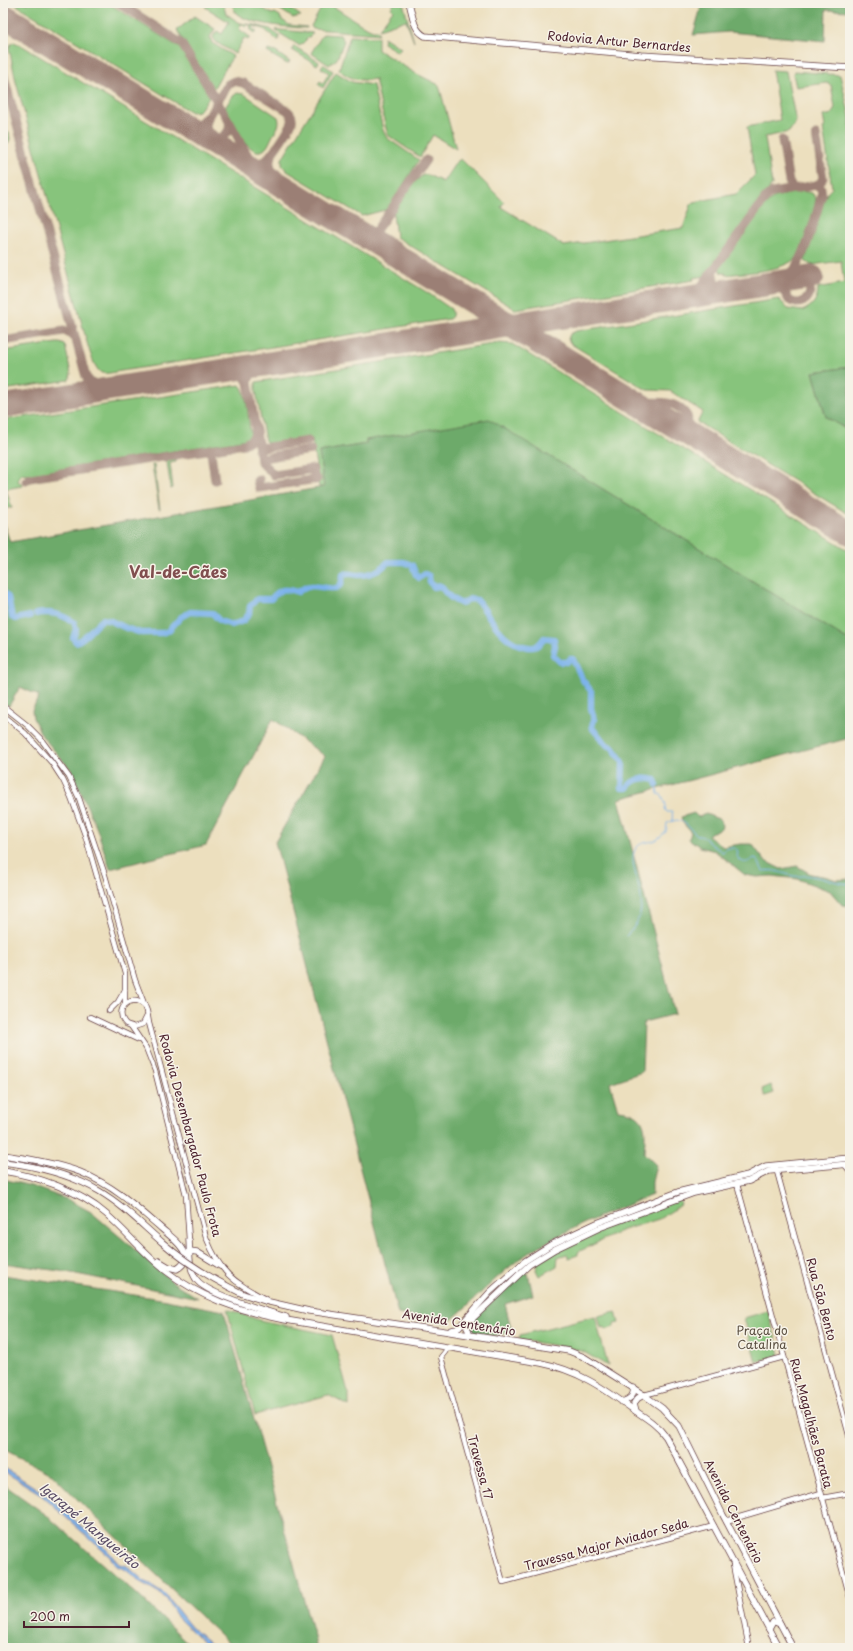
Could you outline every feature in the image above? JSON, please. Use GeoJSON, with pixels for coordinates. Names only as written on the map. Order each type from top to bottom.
{"type":"FeatureCollection","features":[{"type":"Feature","properties":{"kind":"main road","name":"Rodovia Artur Bernardes"},"geometry":{"type":"LineString","coordinates":[[409,3],[416,26],[419,32],[425,36],[641,55],[850,68]]}},
{"type":"Feature","properties":{"kind":"main road"},"geometry":{"type":"LineString","coordinates":[[3,1155],[26,1158],[62,1167],[80,1172],[97,1180],[131,1201],[181,1247],[185,1256],[183,1264],[177,1269],[165,1265],[144,1251]]}},
{"type":"Feature","properties":{"kind":"main road"},"geometry":{"type":"LineString","coordinates":[[470,1335],[467,1327],[471,1320],[529,1265],[555,1248],[599,1228],[674,1200],[694,1193],[755,1179],[776,1167],[850,1158]]}},
{"type":"Feature","properties":{"kind":"main road"},"geometry":{"type":"LineString","coordinates":[[840,1159],[847,1164]]}},
{"type":"Feature","properties":{"kind":"main road","name":"Avenida Centenário"},"geometry":{"type":"LineString","coordinates":[[3,1162],[42,1168],[73,1178],[100,1191],[124,1208],[183,1260],[243,1294],[272,1303],[309,1310],[470,1335],[578,1354],[653,1401],[673,1418],[682,1430],[726,1521],[793,1648]]}},
{"type":"Feature","properties":{"kind":"main road"},"geometry":{"type":"LineString","coordinates":[[444,1331],[457,1329],[490,1292],[525,1261],[552,1244],[597,1223],[678,1192],[748,1175],[766,1166],[776,1167],[847,1164]]}},
{"type":"Feature","properties":{"kind":"main road","name":"Avenida Centenário"},"geometry":{"type":"LineString","coordinates":[[3,1171],[38,1179],[87,1200],[106,1214],[167,1271],[196,1290],[232,1306],[267,1317],[541,1363],[564,1369],[588,1379],[654,1424],[666,1437],[779,1648]]}},
{"type":"Feature","properties":{"kind":"main road"},"geometry":{"type":"LineString","coordinates":[[174,1240],[182,1244],[189,1240]]}},
{"type":"Feature","properties":{"kind":"main road","name":"Rodovia Desembargador Paulo Frota"},"geometry":{"type":"LineString","coordinates":[[189,1240],[191,1267],[195,1278]]}},
{"type":"Feature","properties":{"kind":"main road"},"geometry":{"type":"LineString","coordinates":[[190,1251],[197,1252],[220,1266]]}},
{"type":"Feature","properties":{"kind":"main road","name":"Avenida Centenário"},"geometry":{"type":"LineString","coordinates":[[195,1278],[206,1288],[240,1302],[303,1323]]}},
{"type":"Feature","properties":{"kind":"main road"},"geometry":{"type":"LineString","coordinates":[[622,1402],[629,1400],[633,1396],[633,1388]]}},
{"type":"Feature","properties":{"kind":"main road"},"geometry":{"type":"LineString","coordinates":[[636,1411],[634,1403],[638,1398],[644,1395]]}},
{"type":"Feature","properties":{"kind":"main road"},"geometry":{"type":"LineString","coordinates":[[764,1620],[771,1620],[774,1614]]}},
{"type":"Feature","properties":{"kind":"main road"},"geometry":{"type":"LineString","coordinates":[[769,1629],[772,1622],[780,1624]]}},
{"type":"Feature","properties":{"kind":"street"},"geometry":{"type":"LineString","coordinates":[[3,706],[27,725],[40,738],[69,777],[79,798],[105,875],[135,980],[147,1015],[143,1024],[137,1027],[131,1026],[124,1022],[121,1015],[122,1008],[125,1004],[125,974],[96,872],[71,797],[63,780],[52,763],[25,733],[3,715]]}},
{"type":"Feature","properties":{"kind":"street"},"geometry":{"type":"LineString","coordinates":[[110,1011],[120,999],[126,987]]}},
{"type":"Feature","properties":{"kind":"street"},"geometry":{"type":"LineString","coordinates":[[125,1004],[135,1000],[144,1005]]}},
{"type":"Feature","properties":{"kind":"street","name":"Rodovia Desembargador Paulo Frota"},"geometry":{"type":"LineString","coordinates":[[147,1015],[206,1237],[220,1266],[242,1286],[272,1303]]}},
{"type":"Feature","properties":{"kind":"street"},"geometry":{"type":"LineString","coordinates":[[90,1017],[140,1041]]}},
{"type":"Feature","properties":{"kind":"street","name":"Rodovia Desembargador Paulo Frota"},"geometry":{"type":"LineString","coordinates":[[131,1026],[146,1048],[153,1065],[186,1196],[189,1240]]}},
{"type":"Feature","properties":{"kind":"street"},"geometry":{"type":"LineString","coordinates":[[167,1118],[170,1120],[172,1127],[177,1125]]}},
{"type":"Feature","properties":{"kind":"street"},"geometry":{"type":"LineString","coordinates":[[847,1164],[850,1171]]}},
{"type":"Feature","properties":{"kind":"street","name":"Rua São Bento"},"geometry":{"type":"LineString","coordinates":[[776,1167],[850,1439]]}},
{"type":"Feature","properties":{"kind":"street","name":"Rua Magalhães Barata"},"geometry":{"type":"LineString","coordinates":[[737,1184],[850,1598]]}},
{"type":"Feature","properties":{"kind":"street","name":"Travessa 17"},"geometry":{"type":"LineString","coordinates":[[448,1347],[441,1357],[503,1582]]}},
{"type":"Feature","properties":{"kind":"street"},"geometry":{"type":"LineString","coordinates":[[644,1395],[784,1357]]}},
{"type":"Feature","properties":{"kind":"street"},"geometry":{"type":"LineString","coordinates":[[653,1401],[656,1392]]}},
{"type":"Feature","properties":{"kind":"street"},"geometry":{"type":"LineString","coordinates":[[726,1521],[821,1496],[850,1493]]}},
{"type":"Feature","properties":{"kind":"street","name":"Travessa Major Aviador Seda"},"geometry":{"type":"LineString","coordinates":[[503,1582],[714,1526]]}},
{"type":"Feature","properties":{"kind":"street"},"geometry":{"type":"LineString","coordinates":[[733,1562],[749,1648]]}},
{"type":"Feature","properties":{"kind":"street"},"geometry":{"type":"LineString","coordinates":[[737,1584],[741,1582],[745,1584]]}},
{"type":"Feature","properties":{"kind":"green space"},"geometry":{"type":"Polygon","coordinates":[[[13,3],[108,3],[180,48],[209,95],[208,99],[199,111],[191,112],[13,3]]]}},
{"type":"Feature","properties":{"kind":"green space"},"geometry":{"type":"Polygon","coordinates":[[[208,3],[223,3],[226,14],[239,22],[248,24],[246,27],[241,24],[239,29],[250,37],[248,40],[244,38],[235,54],[214,41],[213,36],[217,31],[222,34],[229,22],[205,7],[208,3]]]}},
{"type":"Feature","properties":{"kind":"green space"},"geometry":{"type":"Polygon","coordinates":[[[232,3],[254,3],[272,14],[275,13],[280,16],[281,19],[289,25],[307,28],[260,23],[251,20],[237,14],[232,3]]]}},
{"type":"Feature","properties":{"kind":"green space"},"geometry":{"type":"Polygon","coordinates":[[[270,3],[283,3],[301,16],[293,18],[270,3]]]}},
{"type":"Feature","properties":{"kind":"green space"},"geometry":{"type":"Polygon","coordinates":[[[324,3],[328,3],[362,25],[373,30],[377,30],[379,34],[313,29],[311,26],[324,3]]]}},
{"type":"Feature","properties":{"kind":"green space"},"geometry":{"type":"Polygon","coordinates":[[[394,3],[403,3],[414,42],[406,20],[379,29],[393,10],[391,8],[394,3]]]}},
{"type":"Feature","properties":{"kind":"green space"},"geometry":{"type":"Polygon","coordinates":[[[850,3],[850,11],[826,10],[825,41],[729,32],[693,35],[702,4],[850,3]]]}},
{"type":"Feature","properties":{"kind":"green space"},"geometry":{"type":"Polygon","coordinates":[[[195,16],[215,29],[210,37],[212,43],[233,56],[213,89],[177,30],[195,16]]]}},
{"type":"Feature","properties":{"kind":"green space"},"geometry":{"type":"Polygon","coordinates":[[[248,24],[270,29],[279,36],[279,40],[264,29],[253,26],[254,30],[257,31],[255,33],[250,29],[251,27],[248,24]]]}},
{"type":"Feature","properties":{"kind":"green space"},"geometry":{"type":"Polygon","coordinates":[[[277,29],[313,33],[300,46],[276,31],[277,29]]]}},
{"type":"Feature","properties":{"kind":"green space"},"geometry":{"type":"Polygon","coordinates":[[[323,34],[340,35],[344,41],[337,59],[329,65],[311,53],[323,34]]]}},
{"type":"Feature","properties":{"kind":"green space"},"geometry":{"type":"Polygon","coordinates":[[[350,36],[378,37],[378,50],[415,73],[439,85],[456,149],[433,135],[420,157],[388,135],[375,79],[355,79],[346,75],[339,69],[350,36]]]}},
{"type":"Feature","properties":{"kind":"green space"},"geometry":{"type":"Polygon","coordinates":[[[384,37],[401,48],[398,52],[383,43],[384,37]]]}},
{"type":"Feature","properties":{"kind":"green space"},"geometry":{"type":"Polygon","coordinates":[[[14,42],[428,293],[451,309],[452,316],[449,319],[110,373],[102,373],[96,366],[88,346],[16,82],[9,48],[14,42]]]}},
{"type":"Feature","properties":{"kind":"green space"},"geometry":{"type":"Polygon","coordinates":[[[294,46],[319,62],[317,65],[292,50],[294,46]]]}},
{"type":"Feature","properties":{"kind":"green space"},"geometry":{"type":"Polygon","coordinates":[[[268,50],[276,52],[290,62],[287,64],[267,52],[268,50]]]}},
{"type":"Feature","properties":{"kind":"green space"},"geometry":{"type":"Polygon","coordinates":[[[323,64],[333,71],[323,88],[318,84],[320,81],[323,83],[329,73],[321,68],[323,64]]]}},
{"type":"Feature","properties":{"kind":"green space"},"geometry":{"type":"Polygon","coordinates":[[[772,70],[786,71],[796,122],[789,132],[765,137],[772,185],[705,276],[693,278],[694,280],[515,309],[396,237],[393,213],[408,188],[423,175],[428,175],[443,182],[456,162],[461,159],[504,202],[501,207],[564,246],[683,228],[691,205],[694,202],[736,194],[755,175],[747,127],[780,120],[772,70]]]}},
{"type":"Feature","properties":{"kind":"green space"},"geometry":{"type":"Polygon","coordinates":[[[794,71],[840,75],[850,117],[850,367],[813,372],[826,417],[850,432],[850,515],[697,422],[703,412],[670,391],[647,390],[571,344],[568,339],[570,334],[576,331],[779,299],[788,309],[802,311],[814,302],[817,296],[818,288],[844,283],[841,261],[811,265],[805,261],[823,201],[832,188],[823,128],[825,127],[823,116],[832,114],[835,107],[831,85],[827,83],[796,87],[793,74],[794,71]]]}},
{"type":"Feature","properties":{"kind":"green space"},"geometry":{"type":"Polygon","coordinates":[[[336,72],[352,82],[373,85],[383,130],[387,138],[419,160],[389,207],[385,210],[362,216],[287,171],[282,165],[282,159],[286,152],[336,72]]]}},
{"type":"Feature","properties":{"kind":"green space"},"geometry":{"type":"Polygon","coordinates":[[[237,93],[244,94],[278,117],[278,127],[268,145],[261,151],[256,151],[245,142],[225,108],[231,98],[237,93]]]}},
{"type":"Feature","properties":{"kind":"green space"},"geometry":{"type":"Polygon","coordinates":[[[3,129],[9,133],[10,139],[8,144],[3,145],[3,129]]]}},
{"type":"Feature","properties":{"kind":"green space"},"geometry":{"type":"Polygon","coordinates":[[[801,191],[812,193],[816,198],[814,210],[799,256],[784,265],[774,268],[726,275],[725,273],[721,273],[719,267],[765,205],[775,197],[801,191]]]}},
{"type":"Feature","properties":{"kind":"green space"},"geometry":{"type":"Polygon","coordinates":[[[56,343],[65,345],[71,374],[69,380],[3,390],[3,351],[56,343]]]}},
{"type":"Feature","properties":{"kind":"green space"},"geometry":{"type":"Polygon","coordinates":[[[499,343],[512,344],[850,551],[850,641],[534,447],[366,440],[366,444],[319,452],[324,487],[319,487],[312,439],[280,444],[265,441],[256,391],[256,382],[499,343]]]}},
{"type":"Feature","properties":{"kind":"green space"},"geometry":{"type":"Polygon","coordinates":[[[850,367],[850,431],[826,417],[813,372],[850,367]]]}},
{"type":"Feature","properties":{"kind":"green space"},"geometry":{"type":"Polygon","coordinates":[[[240,385],[245,394],[251,435],[247,439],[26,475],[21,474],[18,481],[22,484],[22,486],[6,489],[12,508],[5,508],[3,501],[3,420],[240,385]]]}},
{"type":"Feature","properties":{"kind":"green space"},"geometry":{"type":"Polygon","coordinates":[[[489,419],[850,641],[850,738],[619,799],[675,1014],[644,1022],[642,1072],[610,1083],[618,1110],[628,1111],[635,1114],[643,1123],[645,1129],[644,1153],[656,1165],[652,1182],[652,1195],[586,1222],[538,1247],[504,1271],[448,1323],[398,1314],[275,842],[325,756],[273,719],[206,845],[110,869],[97,829],[71,770],[42,736],[33,718],[32,710],[39,696],[20,687],[9,706],[3,702],[3,521],[10,542],[324,487],[319,452],[366,444],[366,440],[489,419]]]}},
{"type":"Feature","properties":{"kind":"green space"},"geometry":{"type":"Polygon","coordinates":[[[175,458],[176,462],[170,463],[173,488],[171,489],[167,462],[164,462],[165,460],[175,458]]]}},
{"type":"Feature","properties":{"kind":"green space"},"geometry":{"type":"Polygon","coordinates":[[[152,465],[154,465],[160,509],[159,509],[152,465]]]}},
{"type":"Feature","properties":{"kind":"green space"},"geometry":{"type":"Polygon","coordinates":[[[694,813],[698,817],[706,814],[721,820],[722,827],[718,831],[712,832],[708,835],[723,847],[740,844],[752,844],[765,861],[781,869],[797,866],[811,874],[836,880],[850,879],[850,906],[842,905],[830,891],[798,879],[745,875],[715,851],[700,847],[689,839],[691,832],[683,823],[681,817],[694,813]]]}},
{"type":"Feature","properties":{"kind":"green space"},"geometry":{"type":"Polygon","coordinates":[[[771,1085],[774,1093],[765,1096],[762,1089],[771,1085]]]}},
{"type":"Feature","properties":{"kind":"green space"},"geometry":{"type":"Polygon","coordinates":[[[3,1179],[31,1186],[69,1200],[91,1212],[173,1282],[198,1298],[66,1272],[3,1263],[3,1179]]]}},
{"type":"Feature","properties":{"kind":"green space"},"geometry":{"type":"Polygon","coordinates":[[[679,1198],[681,1205],[659,1219],[623,1230],[578,1252],[578,1255],[569,1258],[567,1254],[558,1257],[557,1266],[539,1276],[536,1270],[538,1261],[584,1235],[679,1198]]]}},
{"type":"Feature","properties":{"kind":"green space"},"geometry":{"type":"Polygon","coordinates":[[[522,1273],[528,1273],[533,1295],[505,1304],[512,1332],[495,1336],[470,1331],[469,1324],[522,1273]]]}},
{"type":"Feature","properties":{"kind":"green space"},"geometry":{"type":"Polygon","coordinates":[[[3,1275],[161,1299],[224,1311],[317,1648],[234,1648],[52,1474],[3,1449],[3,1275]]]}},
{"type":"Feature","properties":{"kind":"green space"},"geometry":{"type":"Polygon","coordinates":[[[227,1309],[259,1320],[332,1335],[349,1395],[349,1406],[328,1395],[255,1415],[227,1309]]]}},
{"type":"Feature","properties":{"kind":"green space","name":"Praça do Catalina"},"geometry":{"type":"Polygon","coordinates":[[[768,1311],[780,1355],[756,1362],[744,1318],[768,1311]]]}},
{"type":"Feature","properties":{"kind":"green space"},"geometry":{"type":"Polygon","coordinates":[[[616,1312],[619,1323],[614,1324],[614,1327],[606,1330],[605,1327],[601,1328],[598,1316],[616,1312]]]}},
{"type":"Feature","properties":{"kind":"green space"},"geometry":{"type":"Polygon","coordinates":[[[595,1316],[608,1366],[582,1351],[519,1339],[520,1335],[595,1316]]]}},
{"type":"Feature","properties":{"kind":"green space"},"geometry":{"type":"Polygon","coordinates":[[[3,1484],[45,1514],[138,1595],[193,1648],[3,1648],[3,1484]]]}},
{"type":"Feature","properties":{"kind":"water"},"geometry":{"type":"Polygon","coordinates":[[[3,1467],[42,1492],[57,1504],[107,1550],[119,1564],[127,1566],[143,1580],[164,1593],[191,1627],[216,1648],[210,1648],[178,1618],[167,1600],[161,1594],[142,1583],[126,1570],[117,1566],[110,1557],[39,1493],[8,1474],[3,1470],[3,1467]]]}},
{"type":"Feature","properties":{"kind":"waterway"},"geometry":{"type":"LineString","coordinates":[[36,614],[55,614],[74,622],[76,629],[73,638],[76,642],[84,637],[103,619],[141,633],[162,633],[168,631],[181,617],[190,612],[212,613],[220,621],[232,625],[243,621],[249,614],[250,606],[257,599],[271,599],[283,590],[298,592],[305,587],[312,586],[335,588],[342,582],[343,574],[368,574],[379,570],[388,562],[404,562],[412,565],[416,575],[419,578],[425,574],[429,576],[430,583],[434,587],[441,586],[447,595],[452,599],[462,604],[470,599],[477,600],[502,633],[515,643],[533,647],[538,645],[544,638],[554,639],[555,646],[553,655],[560,662],[567,662],[570,659],[573,659],[582,679],[591,691],[591,708],[594,720],[592,726],[607,745],[612,747],[623,762],[622,788],[627,788],[639,779],[655,780],[657,785]]}},
{"type":"Feature","properties":{"kind":"waterway"},"geometry":{"type":"LineString","coordinates":[[3,592],[8,597],[12,617],[15,619],[30,616]]}},
{"type":"Feature","properties":{"kind":"waterway"},"geometry":{"type":"LineString","coordinates":[[657,785],[658,794],[662,795],[667,812],[672,812],[673,821],[678,820],[686,824],[696,834],[705,837],[708,842],[721,851],[723,852],[728,848],[735,848],[738,851],[737,856],[741,861],[745,862],[754,858],[757,859],[763,871],[774,871],[793,876],[811,876],[850,884]]}},
{"type":"Feature","properties":{"kind":"waterway"},"geometry":{"type":"LineString","coordinates":[[626,936],[636,924],[641,911],[641,899],[633,855],[639,845],[654,841],[666,832],[667,823],[673,821]]}},
{"type":"Feature","properties":{"kind":"taxiway"},"geometry":{"type":"LineString","coordinates":[[119,3],[181,43],[229,121],[254,167],[259,172]]}},
{"type":"Feature","properties":{"kind":"taxiway"},"geometry":{"type":"LineString","coordinates":[[3,23],[11,20]]}},
{"type":"Feature","properties":{"kind":"taxiway"},"geometry":{"type":"LineString","coordinates":[[3,73],[86,377],[93,385],[103,390]]}},
{"type":"Feature","properties":{"kind":"taxiway"},"geometry":{"type":"LineString","coordinates":[[208,140],[206,125],[209,115],[228,84],[234,81],[243,83],[288,111],[292,118],[291,124],[271,155],[256,164],[243,162]]}},
{"type":"Feature","properties":{"kind":"taxiway"},"geometry":{"type":"LineString","coordinates":[[183,125],[199,123],[209,115]]}},
{"type":"Feature","properties":{"kind":"taxiway"},"geometry":{"type":"LineString","coordinates":[[209,141],[224,136],[229,130],[229,121]]}},
{"type":"Feature","properties":{"kind":"taxiway"},"geometry":{"type":"LineString","coordinates":[[816,135],[823,178],[820,183],[816,185]]}},
{"type":"Feature","properties":{"kind":"taxiway"},"geometry":{"type":"LineString","coordinates":[[782,140],[789,182],[792,187],[797,189]]}},
{"type":"Feature","properties":{"kind":"taxiway"},"geometry":{"type":"LineString","coordinates":[[272,155],[270,165],[276,182]]}},
{"type":"Feature","properties":{"kind":"taxiway"},"geometry":{"type":"LineString","coordinates":[[370,239],[426,160]]}},
{"type":"Feature","properties":{"kind":"taxiway"},"geometry":{"type":"LineString","coordinates":[[665,300],[687,296],[698,291],[768,195],[816,185],[821,188],[822,195],[808,241],[798,264],[785,278],[764,285],[724,290],[716,283],[712,272]]}},
{"type":"Feature","properties":{"kind":"taxiway"},"geometry":{"type":"LineString","coordinates":[[770,284],[780,288],[789,300],[796,303],[803,302],[806,299],[810,293],[810,288]]}},
{"type":"Feature","properties":{"kind":"taxiway"},"geometry":{"type":"LineString","coordinates":[[3,341],[64,331],[70,333],[75,338]]}},
{"type":"Feature","properties":{"kind":"taxiway"},"geometry":{"type":"LineString","coordinates":[[248,382],[251,373],[259,365]]}},
{"type":"Feature","properties":{"kind":"taxiway"},"geometry":{"type":"LineString","coordinates":[[231,370],[242,373],[248,382],[261,462],[274,475],[313,469],[315,480]]}},
{"type":"Feature","properties":{"kind":"taxiway"},"geometry":{"type":"LineString","coordinates":[[612,387],[630,399],[643,402],[661,402],[678,407],[687,416],[687,423],[681,429],[673,431],[668,430],[656,415],[625,396]]}},
{"type":"Feature","properties":{"kind":"taxiway"},"geometry":{"type":"LineString","coordinates":[[26,481],[30,478],[244,444],[252,439],[256,431]]}},
{"type":"Feature","properties":{"kind":"taxiway"},"geometry":{"type":"LineString","coordinates":[[258,444],[261,448],[308,441]]}},
{"type":"Feature","properties":{"kind":"taxiway"},"geometry":{"type":"LineString","coordinates":[[214,448],[211,453],[215,480]]}},
{"type":"Feature","properties":{"kind":"taxiway"},"geometry":{"type":"LineString","coordinates":[[258,451],[260,456],[263,458],[311,450]]}},
{"type":"Feature","properties":{"kind":"taxiway"},"geometry":{"type":"LineString","coordinates":[[259,479],[257,481],[259,488],[317,479]]}},
{"type":"Feature","properties":{"kind":"runway"},"geometry":{"type":"LineString","coordinates":[[3,15],[850,533]]}},
{"type":"Feature","properties":{"kind":"runway"},"geometry":{"type":"LineString","coordinates":[[3,406],[812,277]]}},
{"type":"Feature","properties":{"kind":"district","name":"Val-de-Cães"},"geometry":{"type":"Point","coordinates":[178,571]}},
{"type":"Feature","properties":{"kind":"water label","name":"Igarapé Mangueirão"},"geometry":{"type":"Point","coordinates":[90,1525]}}]}
